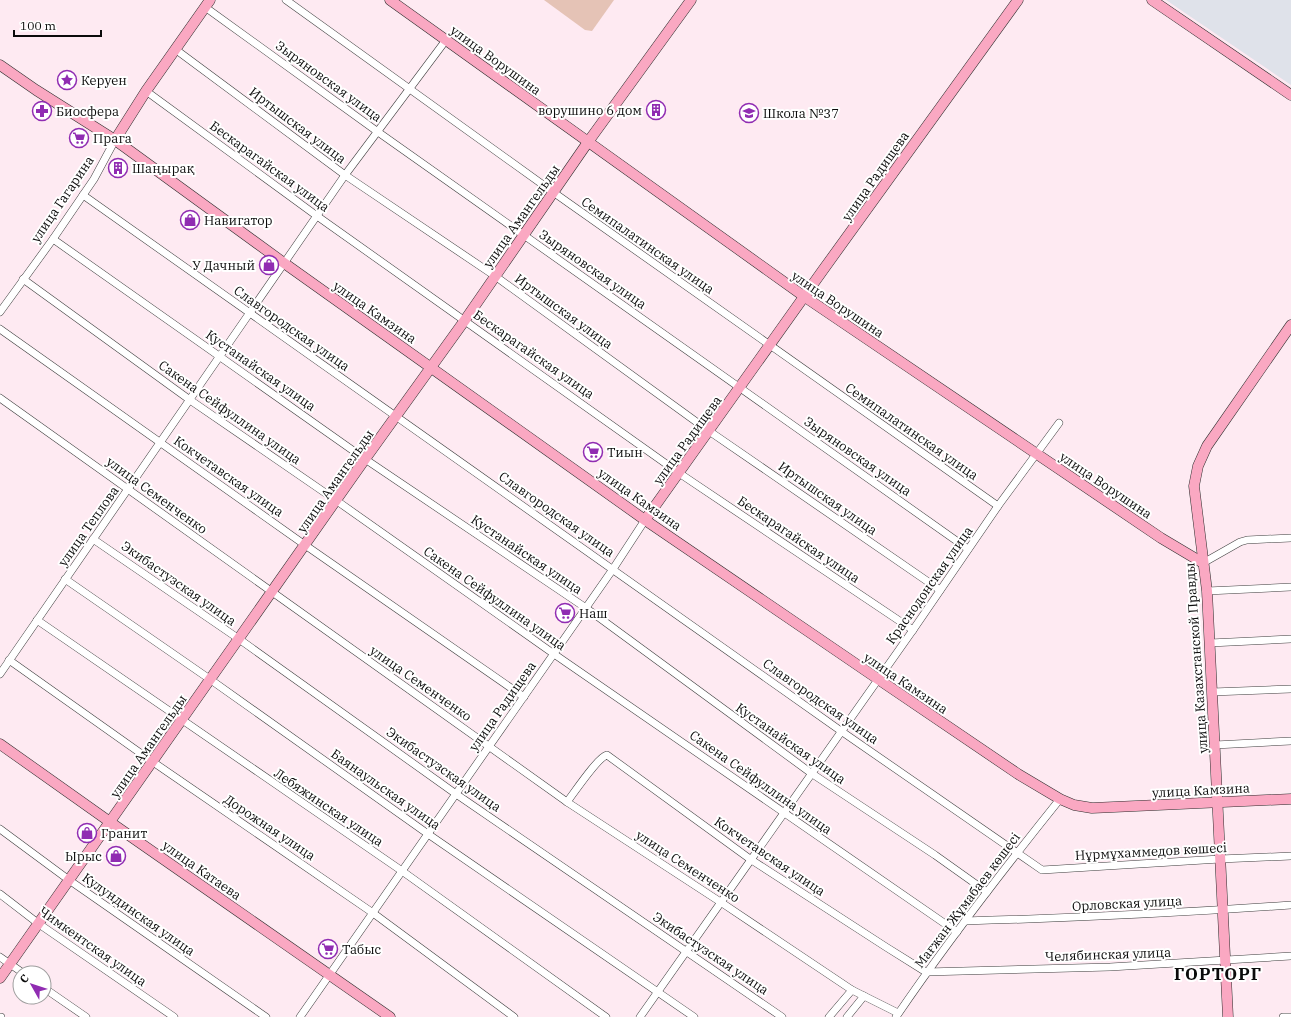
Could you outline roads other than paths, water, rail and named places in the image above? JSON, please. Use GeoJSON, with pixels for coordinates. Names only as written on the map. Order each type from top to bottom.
{"type":"FeatureCollection","features":[{"type":"Feature","properties":{"kind":"street","name":"Семипалатинская улица"},"geometry":{"type":"LineString","coordinates":[[286,0],[553,192],[998,506]]}},
{"type":"Feature","properties":{"kind":"street","name":"улица Ворушина"},"geometry":{"type":"LineString","coordinates":[[390,0],[804,297],[1161,538],[1203,563]]}},
{"type":"Feature","properties":{"kind":"street","name":"улица Амангельды"},"geometry":{"type":"LineString","coordinates":[[0,978],[337,501],[365,459],[465,320],[588,142],[691,0]]}},
{"type":"Feature","properties":{"kind":"street","name":"улица Радищева"},"geometry":{"type":"LineString","coordinates":[[300,1017],[586,608],[645,520],[1018,0]]}},
{"type":"Feature","properties":{"kind":"street"},"geometry":{"type":"LineString","coordinates":[[1152,0],[1291,96]]}},
{"type":"Feature","properties":{"kind":"street","name":"улица Гагарина"},"geometry":{"type":"LineString","coordinates":[[0,312],[94,179],[114,140],[175,48],[208,4]]}},
{"type":"Feature","properties":{"kind":"street","name":"Зыряновская улица"},"geometry":{"type":"LineString","coordinates":[[208,4],[378,132],[968,549]]}},
{"type":"Feature","properties":{"kind":"street","name":"улица Теплова"},"geometry":{"type":"LineString","coordinates":[[0,674],[345,175],[446,40]]}},
{"type":"Feature","properties":{"kind":"street","name":"Иртышская улица"},"geometry":{"type":"LineString","coordinates":[[175,48],[345,175],[495,276],[709,431],[940,590]]}},
{"type":"Feature","properties":{"kind":"street","name":"улица Камзина"},"geometry":{"type":"LineString","coordinates":[[0,65],[114,140],[645,520],[1018,774],[1060,799],[1078,806],[1092,808],[1291,799]]}},
{"type":"Feature","properties":{"kind":"street","name":"Бескарагайская улица"},"geometry":{"type":"LineString","coordinates":[[146,91],[317,216],[679,473],[913,630]]}},
{"type":"Feature","properties":{"kind":"street","name":"Славгородская улица"},"geometry":{"type":"LineString","coordinates":[[83,195],[841,731],[1018,852]]}},
{"type":"Feature","properties":{"kind":"street","name":"Кустанайская улица"},"geometry":{"type":"LineString","coordinates":[[53,239],[365,459],[586,608],[812,773],[935,855],[987,892]]}},
{"type":"Feature","properties":{"kind":"street","name":"Сакена Сейфуллина улица"},"geometry":{"type":"LineString","coordinates":[[23,279],[190,400],[337,501],[554,654],[957,932]]}},
{"type":"Feature","properties":{"kind":"street","name":"улица Казахстанской Правды"},"geometry":{"type":"LineString","coordinates":[[1228,1017],[1207,591],[1194,486],[1198,466],[1207,446],[1291,326]]}},
{"type":"Feature","properties":{"kind":"street","name":"Кокчетавская улица"},"geometry":{"type":"LineString","coordinates":[[0,329],[524,697]]}},
{"type":"Feature","properties":{"kind":"street","name":"улица Семенченко"},"geometry":{"type":"LineString","coordinates":[[0,398],[567,802],[852,990],[897,1015]]}},
{"type":"Feature","properties":{"kind":"street","name":"Краснодонская улица"},"geometry":{"type":"LineString","coordinates":[[640,1017],[722,903],[750,859],[913,630],[998,506],[1059,423]]}},
{"type":"Feature","properties":{"kind":"street"},"geometry":{"type":"LineString","coordinates":[[1203,563],[1240,542],[1247,540],[1291,538]]}},
{"type":"Feature","properties":{"kind":"street","name":"Экибастузская улица"},"geometry":{"type":"LineString","coordinates":[[93,539],[239,639],[456,794],[782,1017]]}},
{"type":"Feature","properties":{"kind":"street","name":"Баянаульская улица"},"geometry":{"type":"LineString","coordinates":[[65,579],[428,834],[694,1017]]}},
{"type":"Feature","properties":{"kind":"street"},"geometry":{"type":"LineString","coordinates":[[1207,591],[1291,587]]}},
{"type":"Feature","properties":{"kind":"street","name":"Лебяжинская улица"},"geometry":{"type":"LineString","coordinates":[[37,620],[402,871],[606,1017]]}},
{"type":"Feature","properties":{"kind":"street"},"geometry":{"type":"LineString","coordinates":[[1210,642],[1291,638]]}},
{"type":"Feature","properties":{"kind":"street","name":"Дорожная улица"},"geometry":{"type":"LineString","coordinates":[[9,660],[153,762],[373,913],[514,1017]]}},
{"type":"Feature","properties":{"kind":"street"},"geometry":{"type":"LineString","coordinates":[[1212,692],[1291,689]]}},
{"type":"Feature","properties":{"kind":"street"},"geometry":{"type":"LineString","coordinates":[[1215,744],[1291,741]]}},
{"type":"Feature","properties":{"kind":"street","name":"улица Катаева"},"geometry":{"type":"LineString","coordinates":[[0,744],[390,1017]]}},
{"type":"Feature","properties":{"kind":"street","name":"Кокчетавская улица"},"geometry":{"type":"LineString","coordinates":[[567,802],[598,762],[607,755],[750,859],[926,972]]}},
{"type":"Feature","properties":{"kind":"street","name":"Мағжан Жұмабаев көшесі"},"geometry":{"type":"LineString","coordinates":[[897,1015],[926,972],[1060,799]]}},
{"type":"Feature","properties":{"kind":"street","name":"Кулундинская улица"},"geometry":{"type":"LineString","coordinates":[[0,829],[69,880],[266,1017]]}},
{"type":"Feature","properties":{"kind":"street","name":"Нұрмұхаммедов көшесі"},"geometry":{"type":"LineString","coordinates":[[1018,852],[1042,870],[1291,856]]}},
{"type":"Feature","properties":{"kind":"street","name":"Чимкентская улица"},"geometry":{"type":"LineString","coordinates":[[0,894],[39,924],[174,1017]]}},
{"type":"Feature","properties":{"kind":"street","name":"Орловская улица"},"geometry":{"type":"LineString","coordinates":[[965,921],[1223,910],[1291,905]]}},
{"type":"Feature","properties":{"kind":"street"},"geometry":{"type":"LineString","coordinates":[[0,956],[10,964]]}},
{"type":"Feature","properties":{"kind":"street","name":"Челябинская улица"},"geometry":{"type":"LineString","coordinates":[[926,972],[1110,967],[1291,956]]}},
{"type":"Feature","properties":{"kind":"street"},"geometry":{"type":"LineString","coordinates":[[829,1017],[852,990]]}},
{"type":"Feature","properties":{"kind":"street"},"geometry":{"type":"LineString","coordinates":[[52,994],[86,1017]]}},
{"type":"Feature","properties":{"kind":"street"},"geometry":{"type":"LineString","coordinates":[[847,1017],[864,996]]}},
{"type":"Feature","properties":{"kind":"street"},"geometry":{"type":"LineString","coordinates":[[1283,1017],[1291,1017]]}},
{"type":"Feature","properties":{"kind":"place","name":"Керуен"},"geometry":{"type":"Point","coordinates":[67,80]}},
{"type":"Feature","properties":{"kind":"place","name":"ворушино 6 дом"},"geometry":{"type":"Point","coordinates":[656,110]}},
{"type":"Feature","properties":{"kind":"place","name":"Биосфера"},"geometry":{"type":"Point","coordinates":[42,111]}},
{"type":"Feature","properties":{"kind":"place","name":"Школа №37"},"geometry":{"type":"Point","coordinates":[749,113]}},
{"type":"Feature","properties":{"kind":"place","name":"Прага"},"geometry":{"type":"Point","coordinates":[79,138]}},
{"type":"Feature","properties":{"kind":"place","name":"Шаңырақ"},"geometry":{"type":"Point","coordinates":[118,168]}},
{"type":"Feature","properties":{"kind":"place","name":"Навигатор"},"geometry":{"type":"Point","coordinates":[190,220]}},
{"type":"Feature","properties":{"kind":"place","name":"У Дачный"},"geometry":{"type":"Point","coordinates":[269,265]}},
{"type":"Feature","properties":{"kind":"place","name":"Тиын"},"geometry":{"type":"Point","coordinates":[593,452]}},
{"type":"Feature","properties":{"kind":"place","name":"Наш"},"geometry":{"type":"Point","coordinates":[565,613]}},
{"type":"Feature","properties":{"kind":"place","name":"Гранит"},"geometry":{"type":"Point","coordinates":[87,833]}},
{"type":"Feature","properties":{"kind":"place","name":"Ырыс"},"geometry":{"type":"Point","coordinates":[116,856]}},
{"type":"Feature","properties":{"kind":"place","name":"Табыс"},"geometry":{"type":"Point","coordinates":[328,949]}},
{"type":"Feature","properties":{"kind":"district","name":"ГОРТОРГ"},"geometry":{"type":"Point","coordinates":[1218,974]}}]}
